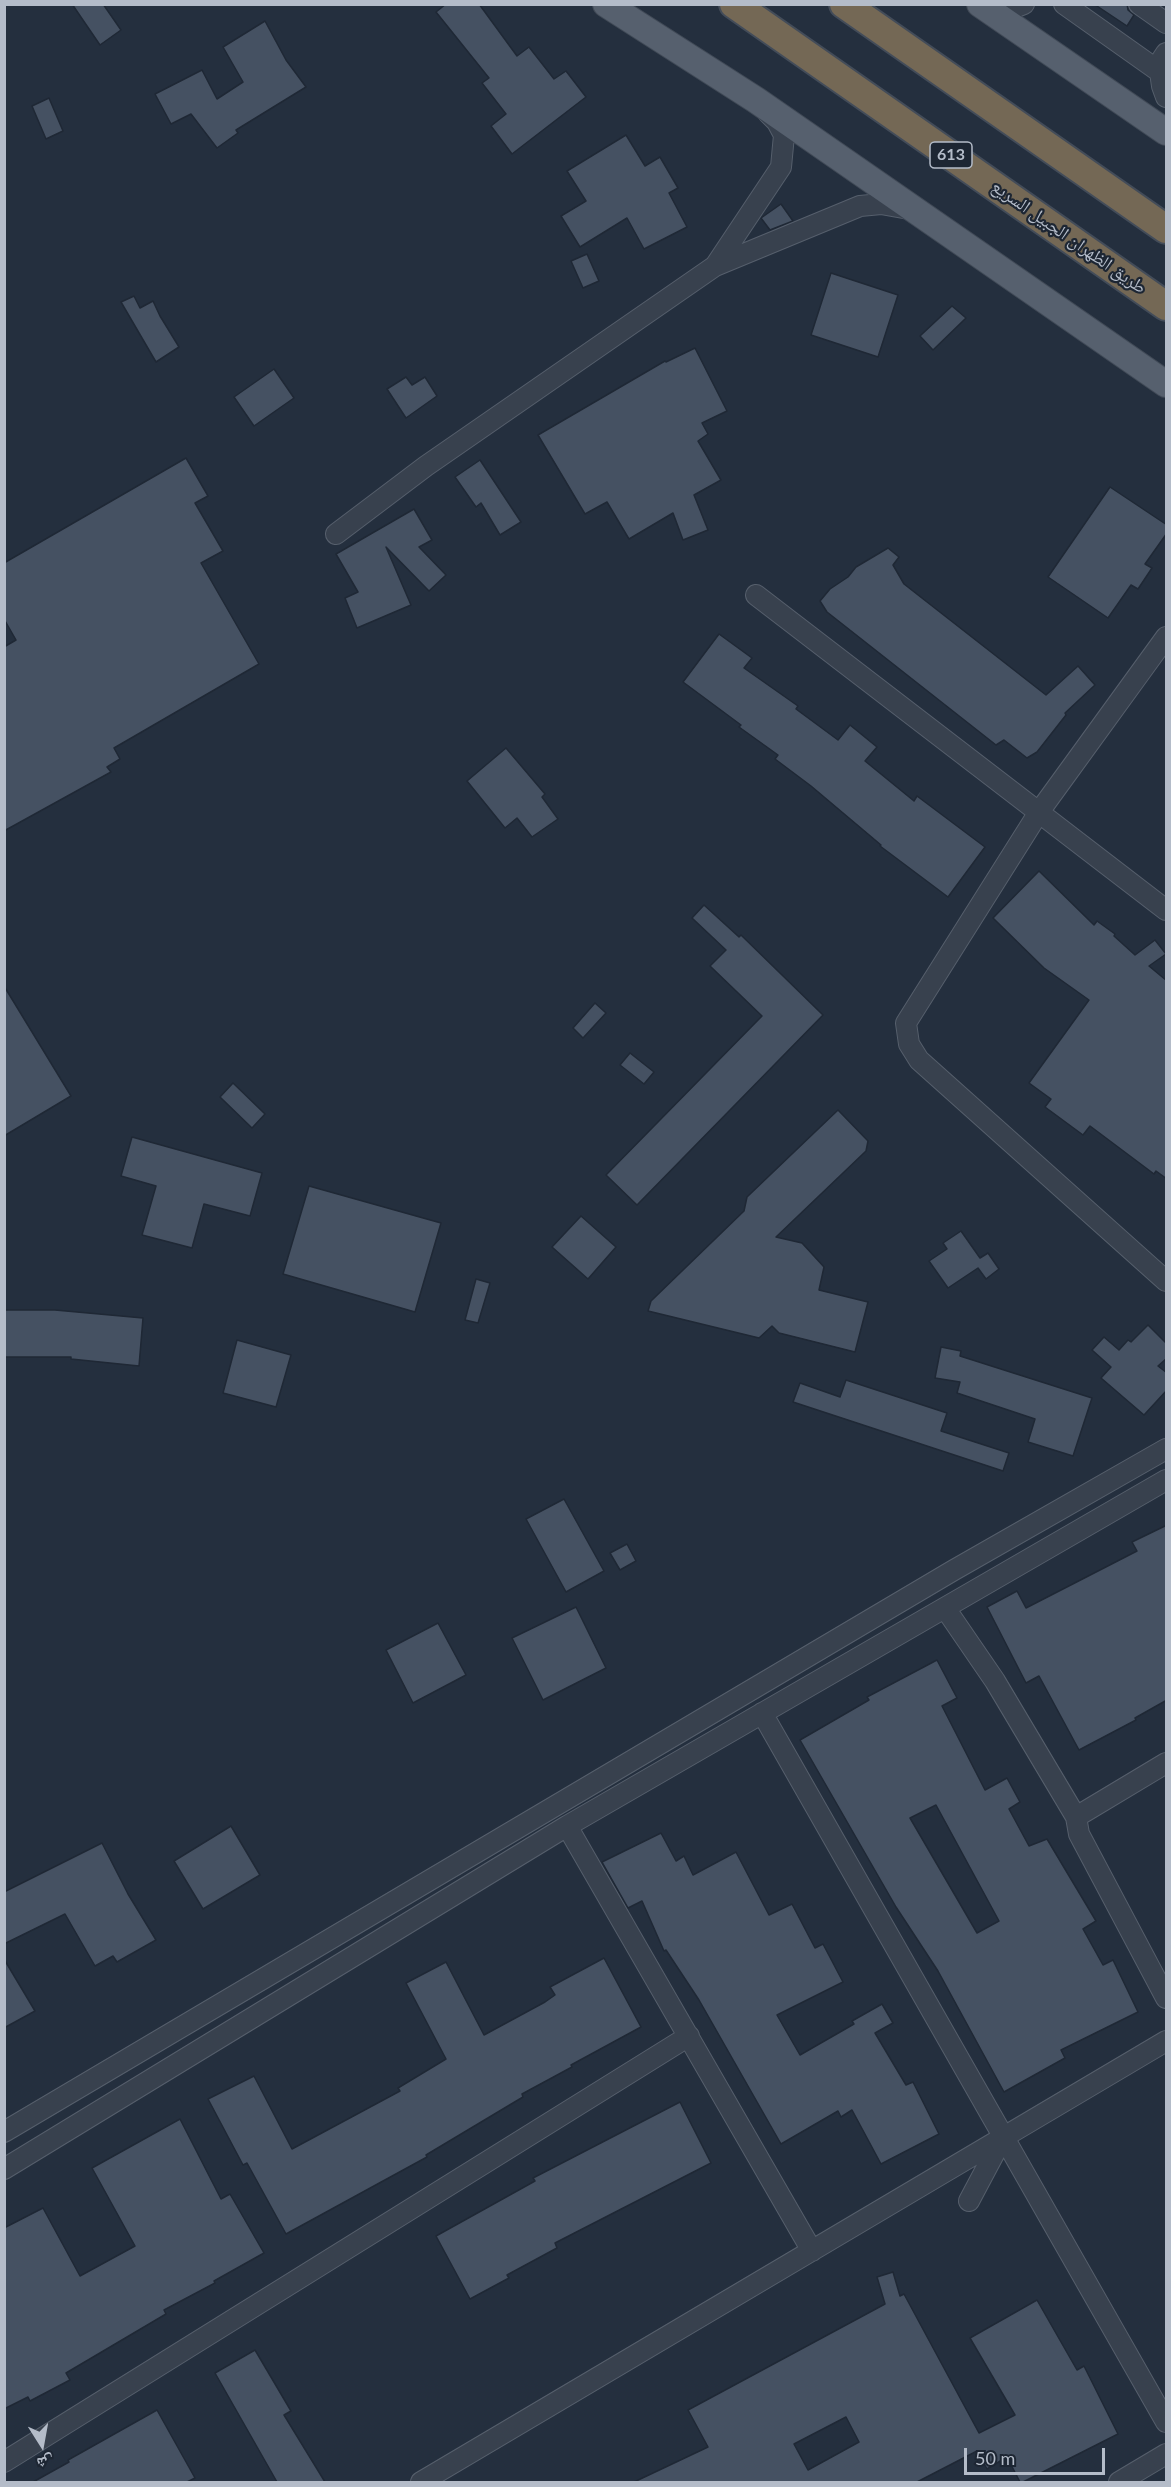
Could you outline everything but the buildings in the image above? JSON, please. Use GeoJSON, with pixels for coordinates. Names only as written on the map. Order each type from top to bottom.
{"type":"FeatureCollection","features":[{"type":"Feature","properties":{"kind":"highway","name":"طريق الظهران الجبيل السريع"},"geometry":{"type":"LineString","coordinates":[[735,4],[1167,306]]}},
{"type":"Feature","properties":{"kind":"highway"},"geometry":{"type":"LineString","coordinates":[[844,4],[1167,229]]}},
{"type":"Feature","properties":{"kind":"main road"},"geometry":{"type":"LineString","coordinates":[[606,4],[756,100],[924,213],[1167,384]]}},
{"type":"Feature","properties":{"kind":"main road"},"geometry":{"type":"LineString","coordinates":[[980,4],[1167,132]]}},
{"type":"Feature","properties":{"kind":"street"},"geometry":{"type":"LineString","coordinates":[[1003,4],[1014,8],[1024,4]]}},
{"type":"Feature","properties":{"kind":"street"},"geometry":{"type":"LineString","coordinates":[[1064,4],[1160,72]]}},
{"type":"Feature","properties":{"kind":"street"},"geometry":{"type":"LineString","coordinates":[[1139,4],[1167,23]]}},
{"type":"Feature","properties":{"kind":"street"},"geometry":{"type":"LineString","coordinates":[[1167,53],[1162,59],[1160,72],[1162,86],[1167,97]]}},
{"type":"Feature","properties":{"kind":"street"},"geometry":{"type":"LineString","coordinates":[[715,266],[781,167],[784,135],[777,122],[756,100]]}},
{"type":"Feature","properties":{"kind":"street"},"geometry":{"type":"LineString","coordinates":[[336,534],[426,466],[715,266],[860,206],[900,206],[924,213]]}},
{"type":"Feature","properties":{"kind":"street"},"geometry":{"type":"LineString","coordinates":[[756,595],[1167,910]]}},
{"type":"Feature","properties":{"kind":"street"},"geometry":{"type":"LineString","coordinates":[[1167,637],[1040,812],[906,1023],[909,1044],[919,1060],[1167,1281]]}},
{"type":"Feature","properties":{"kind":"street"},"geometry":{"type":"LineString","coordinates":[[4,2132],[954,1570],[1167,1449]]}},
{"type":"Feature","properties":{"kind":"street"},"geometry":{"type":"LineString","coordinates":[[4,2169],[567,1826],[1167,1480]]}},
{"type":"Feature","properties":{"kind":"street"},"geometry":{"type":"LineString","coordinates":[[945,1608],[995,1681],[1076,1817],[1080,1833],[1167,1998]]}},
{"type":"Feature","properties":{"kind":"street"},"geometry":{"type":"LineString","coordinates":[[762,1713],[1167,2422]]}},
{"type":"Feature","properties":{"kind":"street"},"geometry":{"type":"LineString","coordinates":[[1076,1817],[1167,1763]]}},
{"type":"Feature","properties":{"kind":"street"},"geometry":{"type":"LineString","coordinates":[[567,1826],[812,2251]]}},
{"type":"Feature","properties":{"kind":"street"},"geometry":{"type":"LineString","coordinates":[[4,2462],[689,2036]]}},
{"type":"Feature","properties":{"kind":"street"},"geometry":{"type":"LineString","coordinates":[[421,2482],[1167,2041]]}},
{"type":"Feature","properties":{"kind":"street"},"geometry":{"type":"LineString","coordinates":[[969,2201],[1003,2137]]}},
{"type":"Feature","properties":{"kind":"street"},"geometry":{"type":"LineString","coordinates":[[1119,2482],[1167,2454]]}}]}
